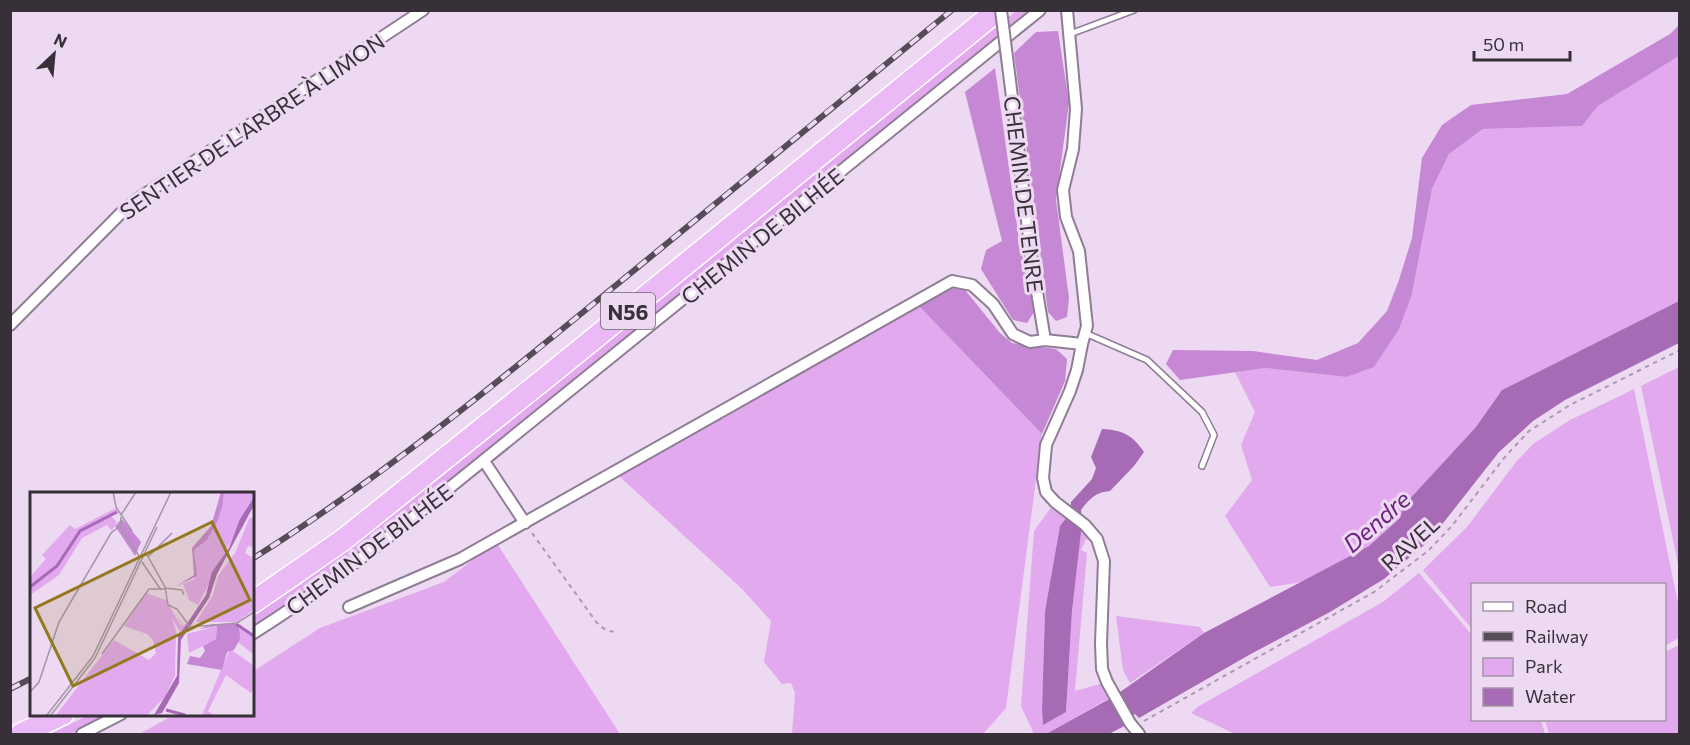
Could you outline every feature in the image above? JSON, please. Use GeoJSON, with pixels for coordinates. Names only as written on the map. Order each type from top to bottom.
{"type":"FeatureCollection","features":[{"type":"Feature","properties":{"kind":"highway","name":"N56"},"geometry":{"type":"LineString","coordinates":[[254,602],[361,525],[1000,10]]}},
{"type":"Feature","properties":{"kind":"highway"},"geometry":{"type":"LineString","coordinates":[[21,735],[61,715]]}},
{"type":"Feature","properties":{"kind":"street","name":"SENTIER DE L'ARBRE À LIMON"},"geometry":{"type":"LineString","coordinates":[[10,325],[136,200],[423,10]]}},
{"type":"Feature","properties":{"kind":"street","name":"CHEMIN DE TENRE"},"geometry":{"type":"LineString","coordinates":[[1000,10],[1032,262],[1045,340]]}},
{"type":"Feature","properties":{"kind":"street","name":"CHEMIN DE BILHÉE"},"geometry":{"type":"LineString","coordinates":[[254,633],[358,561],[1040,10]]}},
{"type":"Feature","properties":{"kind":"street","name":"CHEMIN DE TENRE"},"geometry":{"type":"LineString","coordinates":[[1067,10],[1076,109],[1073,149],[1063,190],[1066,217],[1079,251],[1087,326],[1077,370],[1046,445],[1042,468],[1046,492],[1085,525],[1097,539],[1104,561],[1102,669],[1134,729]]}},
{"type":"Feature","properties":{"kind":"street","name":"CHEMIN DE BILHÉE"},"geometry":{"type":"LineString","coordinates":[[349,607],[460,559],[952,281],[972,285],[993,304],[1014,334],[1030,342],[1045,340]]}},
{"type":"Feature","properties":{"kind":"street"},"geometry":{"type":"LineString","coordinates":[[1045,340],[1083,338]]}},
{"type":"Feature","properties":{"kind":"street"},"geometry":{"type":"LineString","coordinates":[[484,461],[525,523]]}},
{"type":"Feature","properties":{"kind":"street"},"geometry":{"type":"LineString","coordinates":[[82,735],[119,715]]}},
{"type":"Feature","properties":{"kind":"lane"},"geometry":{"type":"LineString","coordinates":[[1070,34],[1134,10]]}},
{"type":"Feature","properties":{"kind":"lane"},"geometry":{"type":"LineString","coordinates":[[1083,338],[1147,360],[1202,412],[1214,435],[1202,466]]}},
{"type":"Feature","properties":{"kind":"path","name":"RAVEL"},"geometry":{"type":"LineString","coordinates":[[1134,729],[1374,592],[1419,559],[1451,527],[1504,458],[1529,431],[1570,405],[1680,350]]}},
{"type":"Feature","properties":{"kind":"path"},"geometry":{"type":"LineString","coordinates":[[525,523],[597,623],[611,632],[617,631]]}},
{"type":"Feature","properties":{"kind":"green space"},"geometry":{"type":"Polygon","coordinates":[[[1016,11],[1031,11],[378,539],[254,628],[254,616],[370,533],[1016,11]]]}},
{"type":"Feature","properties":{"kind":"green space"},"geometry":{"type":"Polygon","coordinates":[[[1679,56],[1679,301],[1502,390],[1476,427],[1404,505],[1400,518],[1369,546],[1302,582],[1270,587],[1225,516],[1252,480],[1241,445],[1255,412],[1235,372],[1265,368],[1346,377],[1412,294],[1432,189],[1449,154],[1483,129],[1582,126],[1598,106],[1679,56]]]}},
{"type":"Feature","properties":{"kind":"green space"},"geometry":{"type":"Polygon","coordinates":[[[919,306],[1042,434],[1006,708],[983,734],[792,734],[795,693],[791,683],[782,684],[764,662],[771,621],[741,588],[619,476],[919,306]]]}},
{"type":"Feature","properties":{"kind":"green space"},"geometry":{"type":"Polygon","coordinates":[[[1679,367],[1679,569],[1641,386],[1679,367]]]}},
{"type":"Feature","properties":{"kind":"green space"},"geometry":{"type":"Polygon","coordinates":[[[1634,389],[1679,608],[1679,638],[1666,645],[1666,583],[1471,583],[1471,628],[1423,570],[1467,527],[1516,462],[1533,444],[1570,420],[1634,389]]]}},
{"type":"Feature","properties":{"kind":"green space"},"geometry":{"type":"Polygon","coordinates":[[[1055,502],[1070,513],[1060,526],[1045,611],[1043,724],[1066,712],[1072,611],[1081,525],[1099,544],[1086,539],[1081,550],[1087,553],[1075,691],[1107,682],[1115,695],[1046,734],[1034,734],[1021,706],[1034,531],[1055,502]]]}},
{"type":"Feature","properties":{"kind":"green space"},"geometry":{"type":"Polygon","coordinates":[[[496,542],[620,734],[139,734],[174,715],[254,715],[254,671],[320,628],[444,582],[496,542]]]}},
{"type":"Feature","properties":{"kind":"green space"},"geometry":{"type":"Polygon","coordinates":[[[1419,573],[1471,634],[1471,721],[1541,721],[1545,734],[1235,734],[1191,713],[1199,706],[1383,602],[1419,573]]]}},
{"type":"Feature","properties":{"kind":"green space"},"geometry":{"type":"Polygon","coordinates":[[[1116,616],[1200,627],[1204,633],[1130,683],[1123,670],[1116,616]]]}},
{"type":"Feature","properties":{"kind":"green space"},"geometry":{"type":"Polygon","coordinates":[[[1679,645],[1679,734],[1549,734],[1545,721],[1666,721],[1666,652],[1679,645]]]}},
{"type":"Feature","properties":{"kind":"green space"},"geometry":{"type":"Polygon","coordinates":[[[89,715],[110,715],[71,734],[50,734],[89,715]]]}},
{"type":"Feature","properties":{"kind":"shaded area"},"geometry":{"type":"Polygon","coordinates":[[[1679,25],[1679,56],[1598,106],[1582,126],[1483,129],[1449,154],[1432,189],[1412,294],[1399,329],[1374,367],[1346,377],[1265,368],[1180,380],[1166,364],[1173,350],[1253,351],[1317,360],[1358,343],[1387,311],[1399,280],[1412,238],[1422,158],[1442,125],[1471,105],[1567,94],[1670,34],[1679,25]]]}},
{"type":"Feature","properties":{"kind":"shaded area"},"geometry":{"type":"Polygon","coordinates":[[[1058,31],[1069,103],[1056,200],[1069,298],[1067,317],[1056,321],[1048,312],[1014,53],[1036,32],[1058,31]]]}},
{"type":"Feature","properties":{"kind":"shaded area"},"geometry":{"type":"Polygon","coordinates":[[[995,68],[1019,240],[1034,312],[1027,323],[1013,320],[981,269],[986,250],[1002,241],[965,92],[995,68]]]}},
{"type":"Feature","properties":{"kind":"shaded area"},"geometry":{"type":"Polygon","coordinates":[[[950,288],[965,290],[1000,333],[1012,343],[1056,349],[1067,359],[1065,381],[1042,434],[919,306],[950,288]]]}},
{"type":"Feature","properties":{"kind":"water"},"geometry":{"type":"Polygon","coordinates":[[[1679,301],[1679,343],[1565,400],[1533,421],[1499,452],[1429,541],[1384,579],[1330,612],[1139,718],[1135,714],[1124,721],[1126,725],[1109,734],[1046,734],[1113,697],[1204,633],[1369,546],[1400,518],[1404,505],[1476,427],[1502,390],[1679,301]]]}},
{"type":"Feature","properties":{"kind":"water"},"geometry":{"type":"Polygon","coordinates":[[[1102,429],[1126,434],[1136,441],[1144,452],[1110,491],[1093,497],[1081,510],[1082,523],[1072,611],[1066,712],[1043,725],[1045,611],[1060,526],[1070,513],[1071,502],[1092,479],[1096,468],[1091,457],[1102,429]]]}},
{"type":"Feature","properties":{"kind":"railway"},"geometry":{"type":"LineString","coordinates":[[254,558],[346,496],[438,428],[952,10]]}},
{"type":"Feature","properties":{"kind":"railway"},"geometry":{"type":"LineString","coordinates":[[10,689],[30,679]]}},
{"type":"Feature","properties":{"kind":"water label","name":"Dendre"},"geometry":{"type":"Point","coordinates":[1376,521]}}]}
